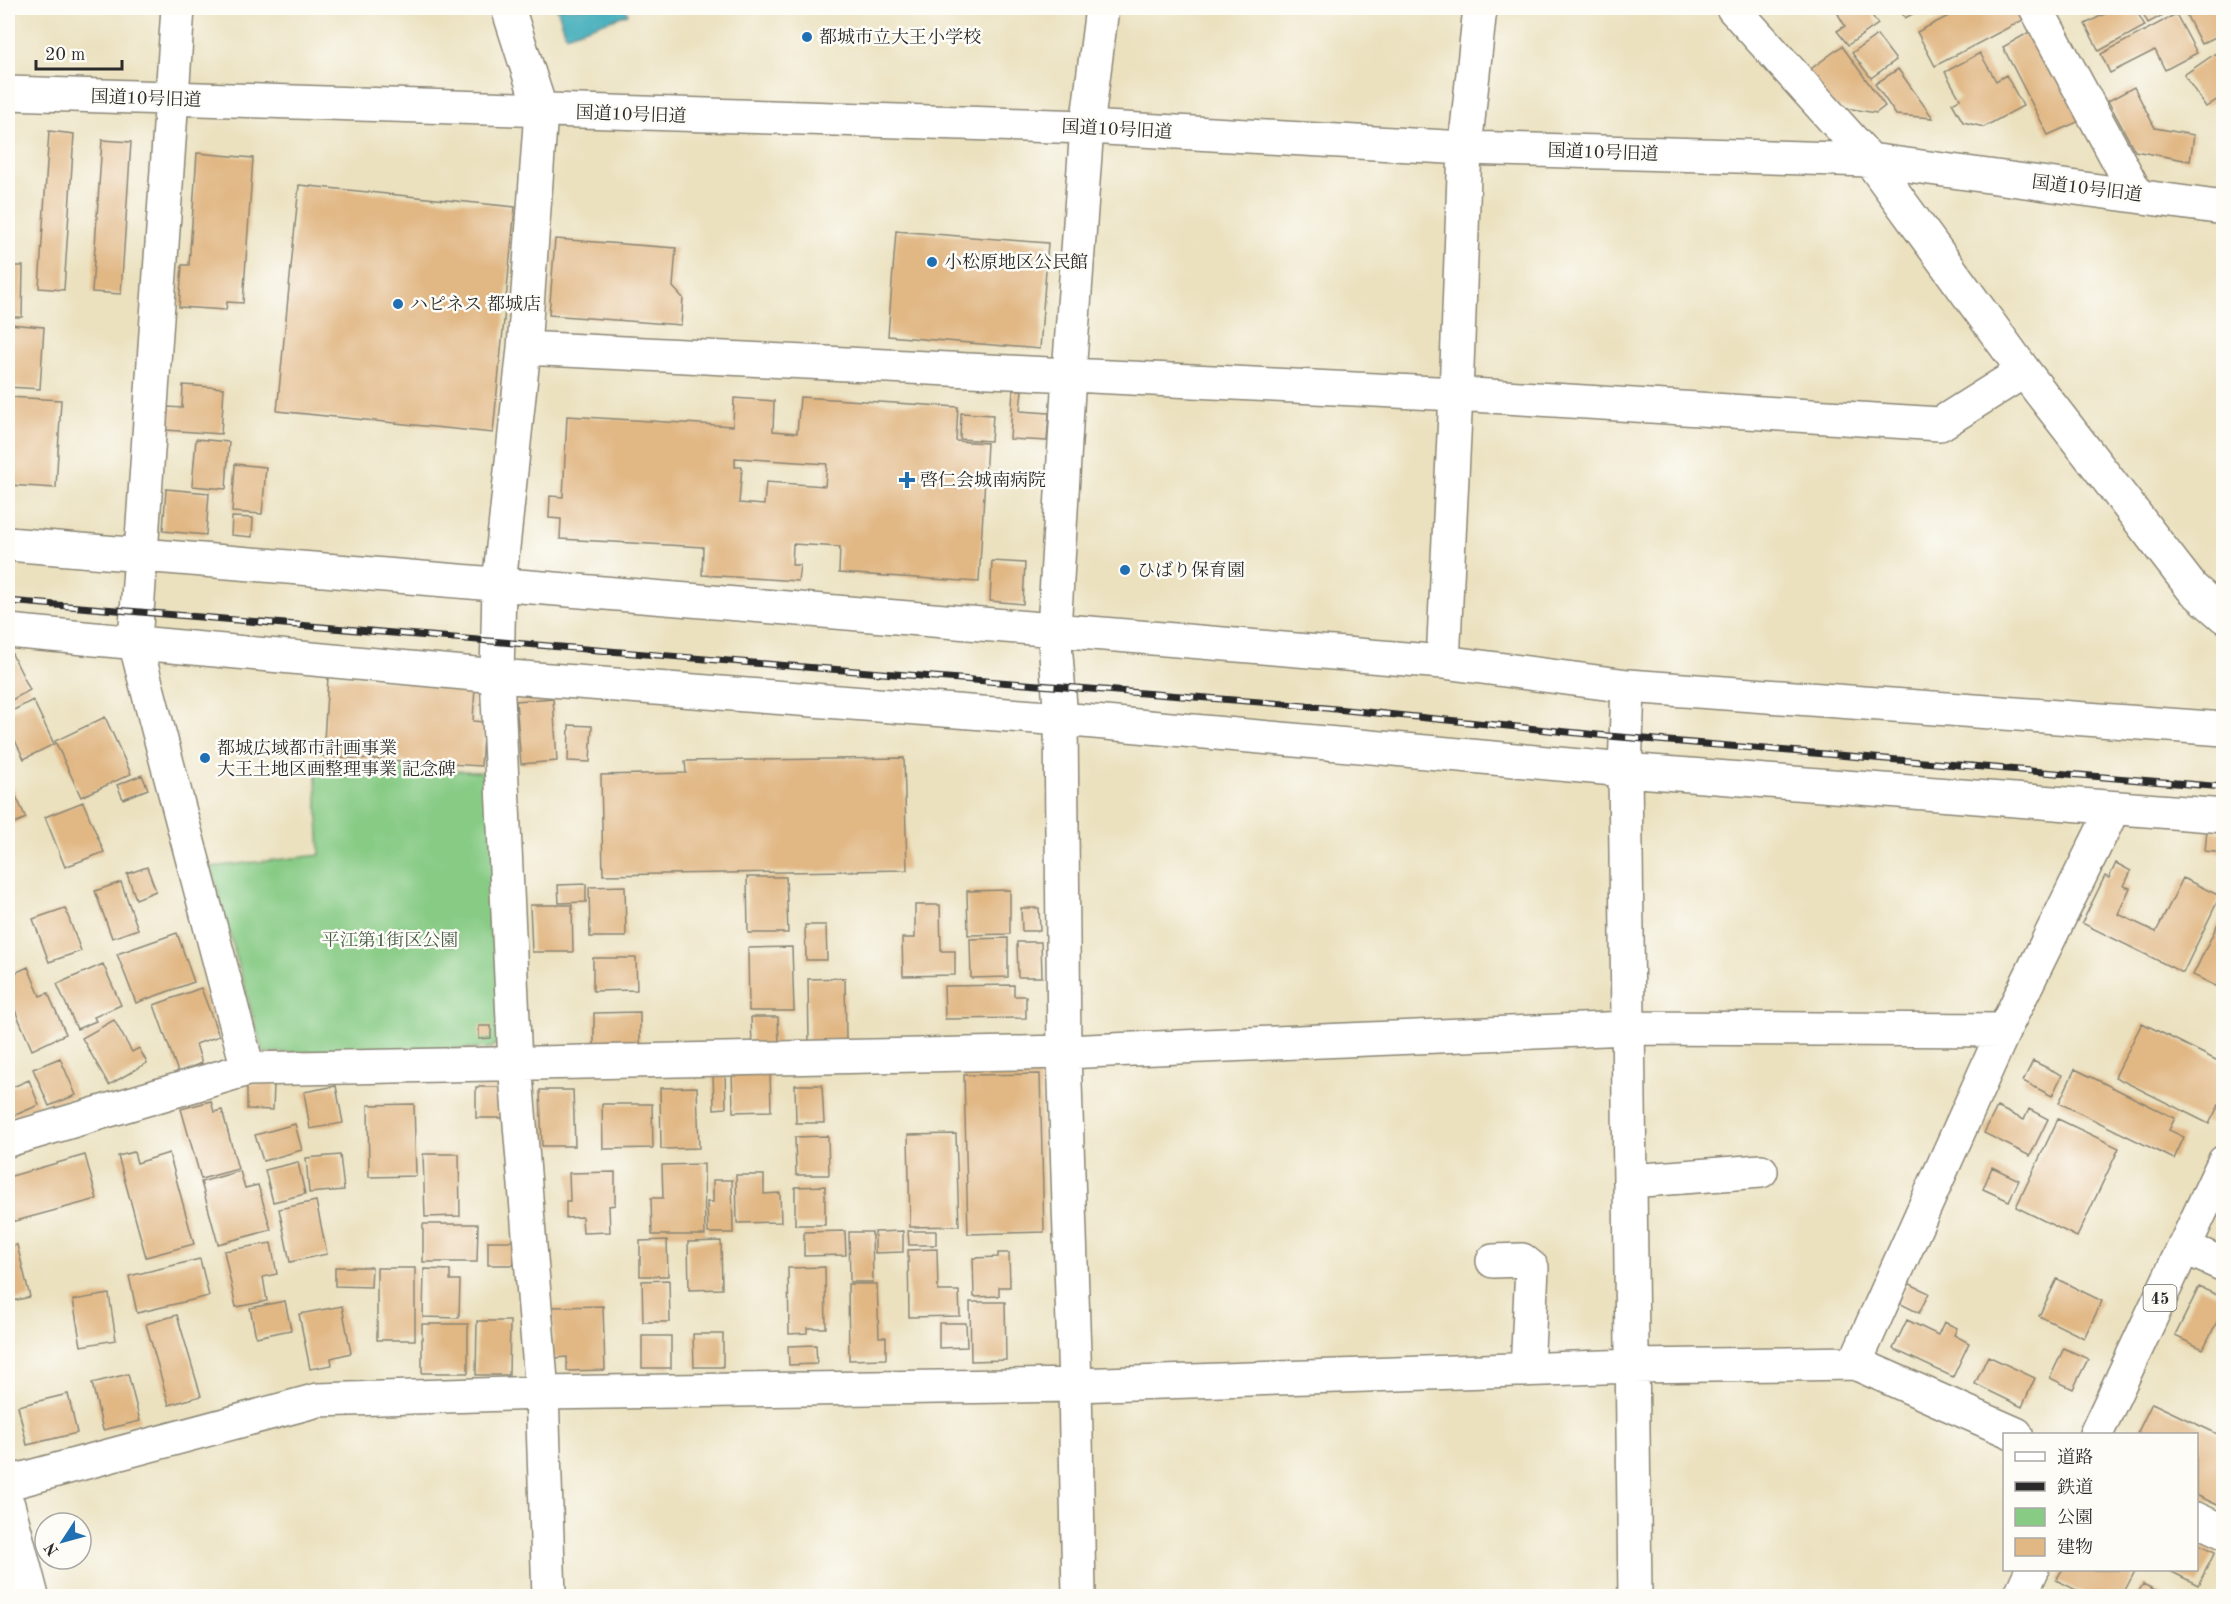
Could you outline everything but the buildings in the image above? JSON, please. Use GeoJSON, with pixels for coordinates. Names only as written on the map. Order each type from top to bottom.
{"type":"FeatureCollection","features":[{"type":"Feature","properties":{"kind":"street"},"geometry":{"type":"LineString","coordinates":[[178,8],[139,556],[135,642],[248,1069]]}},
{"type":"Feature","properties":{"kind":"street"},"geometry":{"type":"LineString","coordinates":[[508,8],[541,111],[524,348],[500,585],[497,676],[515,1063],[542,1393],[549,1596]]}},
{"type":"Feature","properties":{"kind":"street"},"geometry":{"type":"LineString","coordinates":[[1079,1596],[1076,1385],[1064,1052],[1061,719],[1054,630],[1087,127],[1102,8]]}},
{"type":"Feature","properties":{"kind":"street"},"geometry":{"type":"LineString","coordinates":[[1443,662],[1465,148],[1480,8]]}},
{"type":"Feature","properties":{"kind":"street"},"geometry":{"type":"LineString","coordinates":[[1733,8],[1870,160],[2024,371],[2192,588],[2223,616]]}},
{"type":"Feature","properties":{"kind":"street"},"geometry":{"type":"LineString","coordinates":[[2036,8],[2136,195]]}},
{"type":"Feature","properties":{"kind":"street","name":"国道10号旧道"},"geometry":{"type":"LineString","coordinates":[[8,93],[1087,127],[1465,148],[1870,160],[2223,208]]}},
{"type":"Feature","properties":{"kind":"street"},"geometry":{"type":"LineString","coordinates":[[524,348],[1456,394],[1940,424],[2024,371]]}},
{"type":"Feature","properties":{"kind":"street"},"geometry":{"type":"LineString","coordinates":[[8,544],[1443,662],[1628,686],[2223,729]]}},
{"type":"Feature","properties":{"kind":"street"},"geometry":{"type":"LineString","coordinates":[[8,631],[497,676],[1061,719],[1625,770],[2223,816]]}},
{"type":"Feature","properties":{"kind":"street"},"geometry":{"type":"LineString","coordinates":[[1628,686],[1625,770],[1635,1596]]}},
{"type":"Feature","properties":{"kind":"street"},"geometry":{"type":"LineString","coordinates":[[1855,1363],[2004,1030],[2113,809]]}},
{"type":"Feature","properties":{"kind":"street"},"geometry":{"type":"LineString","coordinates":[[8,1140],[248,1069],[1064,1052],[1628,1028],[2004,1030]]}},
{"type":"Feature","properties":{"kind":"street","name":"45"},"geometry":{"type":"LineString","coordinates":[[2096,1433],[2223,1162]]}},
{"type":"Feature","properties":{"kind":"street"},"geometry":{"type":"LineString","coordinates":[[1630,1181],[1761,1171]]}},
{"type":"Feature","properties":{"kind":"street"},"geometry":{"type":"LineString","coordinates":[[2184,1246],[2223,1265]]}},
{"type":"Feature","properties":{"kind":"street"},"geometry":{"type":"LineString","coordinates":[[1493,1261],[1522,1260],[1532,1268],[1527,1370]]}},
{"type":"Feature","properties":{"kind":"street"},"geometry":{"type":"LineString","coordinates":[[8,1483],[318,1400],[542,1393],[1076,1385],[1632,1366],[1855,1363],[2014,1433]]}},
{"type":"Feature","properties":{"kind":"street"},"geometry":{"type":"LineString","coordinates":[[8,1505],[32,1596]]}},
{"type":"Feature","properties":{"kind":"street"},"geometry":{"type":"LineString","coordinates":[[2198,1520],[2223,1532]]}},
{"type":"Feature","properties":{"kind":"street"},"geometry":{"type":"LineString","coordinates":[[2020,1596],[2031,1571]]}},
{"type":"Feature","properties":{"kind":"green space","name":"平江第1街区公園"},"geometry":{"type":"Polygon","coordinates":[[[315,760],[490,773],[506,1032],[492,1048],[263,1053],[211,867],[320,855],[315,760]]]}},
{"type":"Feature","properties":{"kind":"water"},"geometry":{"type":"Polygon","coordinates":[[[557,8],[626,8],[628,14],[566,35],[557,8]]]}},
{"type":"Feature","properties":{"kind":"railway"},"geometry":{"type":"LineString","coordinates":[[8,601],[778,665],[1285,704],[1608,736],[2224,787]]}},
{"type":"Feature","properties":{"kind":"place","name":"都城市立大王小学校"},"geometry":{"type":"Point","coordinates":[807,37]}},
{"type":"Feature","properties":{"kind":"place","name":"小松原地区公民館"},"geometry":{"type":"Point","coordinates":[932,262]}},
{"type":"Feature","properties":{"kind":"place","name":"ハピネス 都城店"},"geometry":{"type":"Point","coordinates":[398,304]}},
{"type":"Feature","properties":{"kind":"place","name":"啓仁会城南病院"},"geometry":{"type":"Point","coordinates":[907,480]}},
{"type":"Feature","properties":{"kind":"place","name":"ひばり保育園"},"geometry":{"type":"Point","coordinates":[1125,570]}},
{"type":"Feature","properties":{"kind":"place","name":"都城広域都市計画事業 大王土地区画整理事業 記念碑"},"geometry":{"type":"Point","coordinates":[205,758]}}]}
